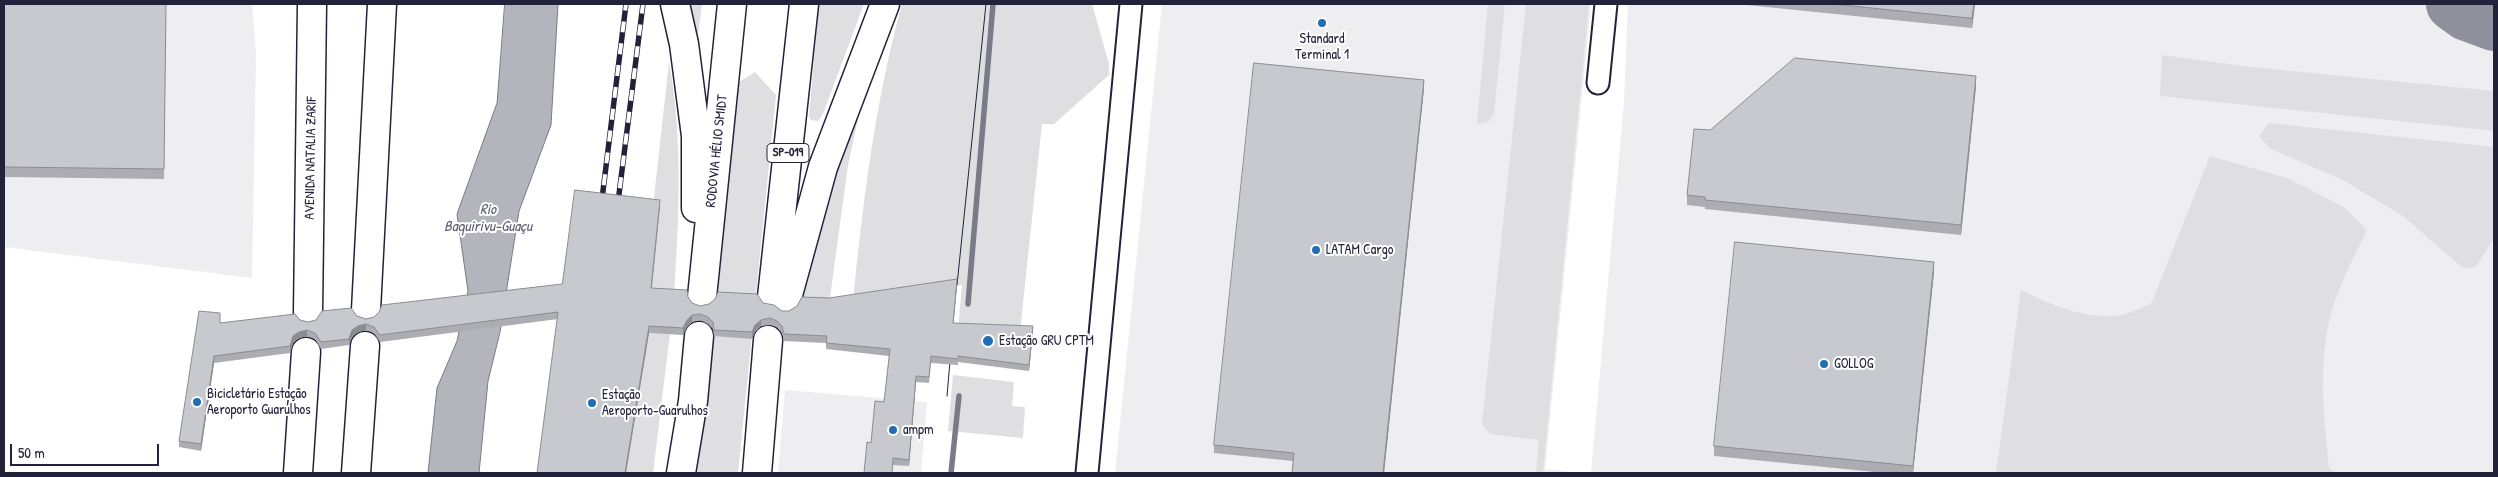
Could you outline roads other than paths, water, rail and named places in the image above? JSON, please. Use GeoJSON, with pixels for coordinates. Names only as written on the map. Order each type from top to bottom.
{"type":"FeatureCollection","features":[{"type":"Feature","properties":{"kind":"main road","name":"AVENIDA NATALIA ZARIF"},"geometry":{"type":"LineString","coordinates":[[308,313],[312,4]]}},
{"type":"Feature","properties":{"kind":"main road"},"geometry":{"type":"LineString","coordinates":[[366,310],[382,4]]}},
{"type":"Feature","properties":{"kind":"main road","name":"RODOVIA HÉLIO SMIDT"},"geometry":{"type":"LineString","coordinates":[[676,4],[684,44],[696,136],[696,297],[732,4]]}},
{"type":"Feature","properties":{"kind":"main road","name":"SP-019"},"geometry":{"type":"LineString","coordinates":[[804,4],[779,302],[823,168],[885,4]]}},
{"type":"Feature","properties":{"kind":"main road"},"geometry":{"type":"LineString","coordinates":[[681,473],[693,401],[694,335]]}},
{"type":"Feature","properties":{"kind":"main road"},"geometry":{"type":"LineString","coordinates":[[757,473],[761,439],[776,397],[775,340]]}},
{"type":"Feature","properties":{"kind":"main road"},"geometry":{"type":"LineString","coordinates":[[356,473],[365,346]]}},
{"type":"Feature","properties":{"kind":"main road"},"geometry":{"type":"LineString","coordinates":[[298,473],[306,352]]}},
{"type":"Feature","properties":{"kind":"street"},"geometry":{"type":"LineString","coordinates":[[1087,473],[1132,4]]}},
{"type":"Feature","properties":{"kind":"street"},"geometry":{"type":"LineString","coordinates":[[1598,83],[1606,4]]}},
{"type":"Feature","properties":{"kind":"water","name":"Rio Baquirivu-Guaçu"},"geometry":{"type":"Polygon","coordinates":[[[505,4],[558,4],[551,125],[519,211],[500,332],[488,381],[479,473],[428,473],[437,388],[457,341],[468,291],[457,214],[497,103],[505,4]]]}},
{"type":"Feature","properties":{"kind":"waterway"},"geometry":{"type":"LineString","coordinates":[[968,304],[993,4]]}},
{"type":"Feature","properties":{"kind":"waterway"},"geometry":{"type":"LineString","coordinates":[[951,473],[959,396]]}},
{"type":"Feature","properties":{"kind":"tram line"},"geometry":{"type":"LineString","coordinates":[[957,285],[986,4]]}},
{"type":"Feature","properties":{"kind":"tram line"},"geometry":{"type":"LineString","coordinates":[[947,396],[950,361]]}},
{"type":"Feature","properties":{"kind":"railway"},"geometry":{"type":"LineString","coordinates":[[601,207],[626,4]]}},
{"type":"Feature","properties":{"kind":"railway"},"geometry":{"type":"LineString","coordinates":[[617,210],[643,4]]}},
{"type":"Feature","properties":{"kind":"place","name":"Standard Terminal 1"},"geometry":{"type":"Point","coordinates":[1322,23]}},
{"type":"Feature","properties":{"kind":"place","name":"LATAM Cargo"},"geometry":{"type":"Point","coordinates":[1316,250]}},
{"type":"Feature","properties":{"kind":"place","name":"Estação GRU CPTM"},"geometry":{"type":"Point","coordinates":[988,341]}},
{"type":"Feature","properties":{"kind":"place","name":"GOLLOG"},"geometry":{"type":"Point","coordinates":[1824,364]}},
{"type":"Feature","properties":{"kind":"place","name":"Bicicletário Estação Aeroporto Guarulhos"},"geometry":{"type":"Point","coordinates":[197,402]}},
{"type":"Feature","properties":{"kind":"place","name":"Estação Aeroporto-Guarulhos"},"geometry":{"type":"Point","coordinates":[592,403]}},
{"type":"Feature","properties":{"kind":"place","name":"ampm"},"geometry":{"type":"Point","coordinates":[893,430]}}]}
